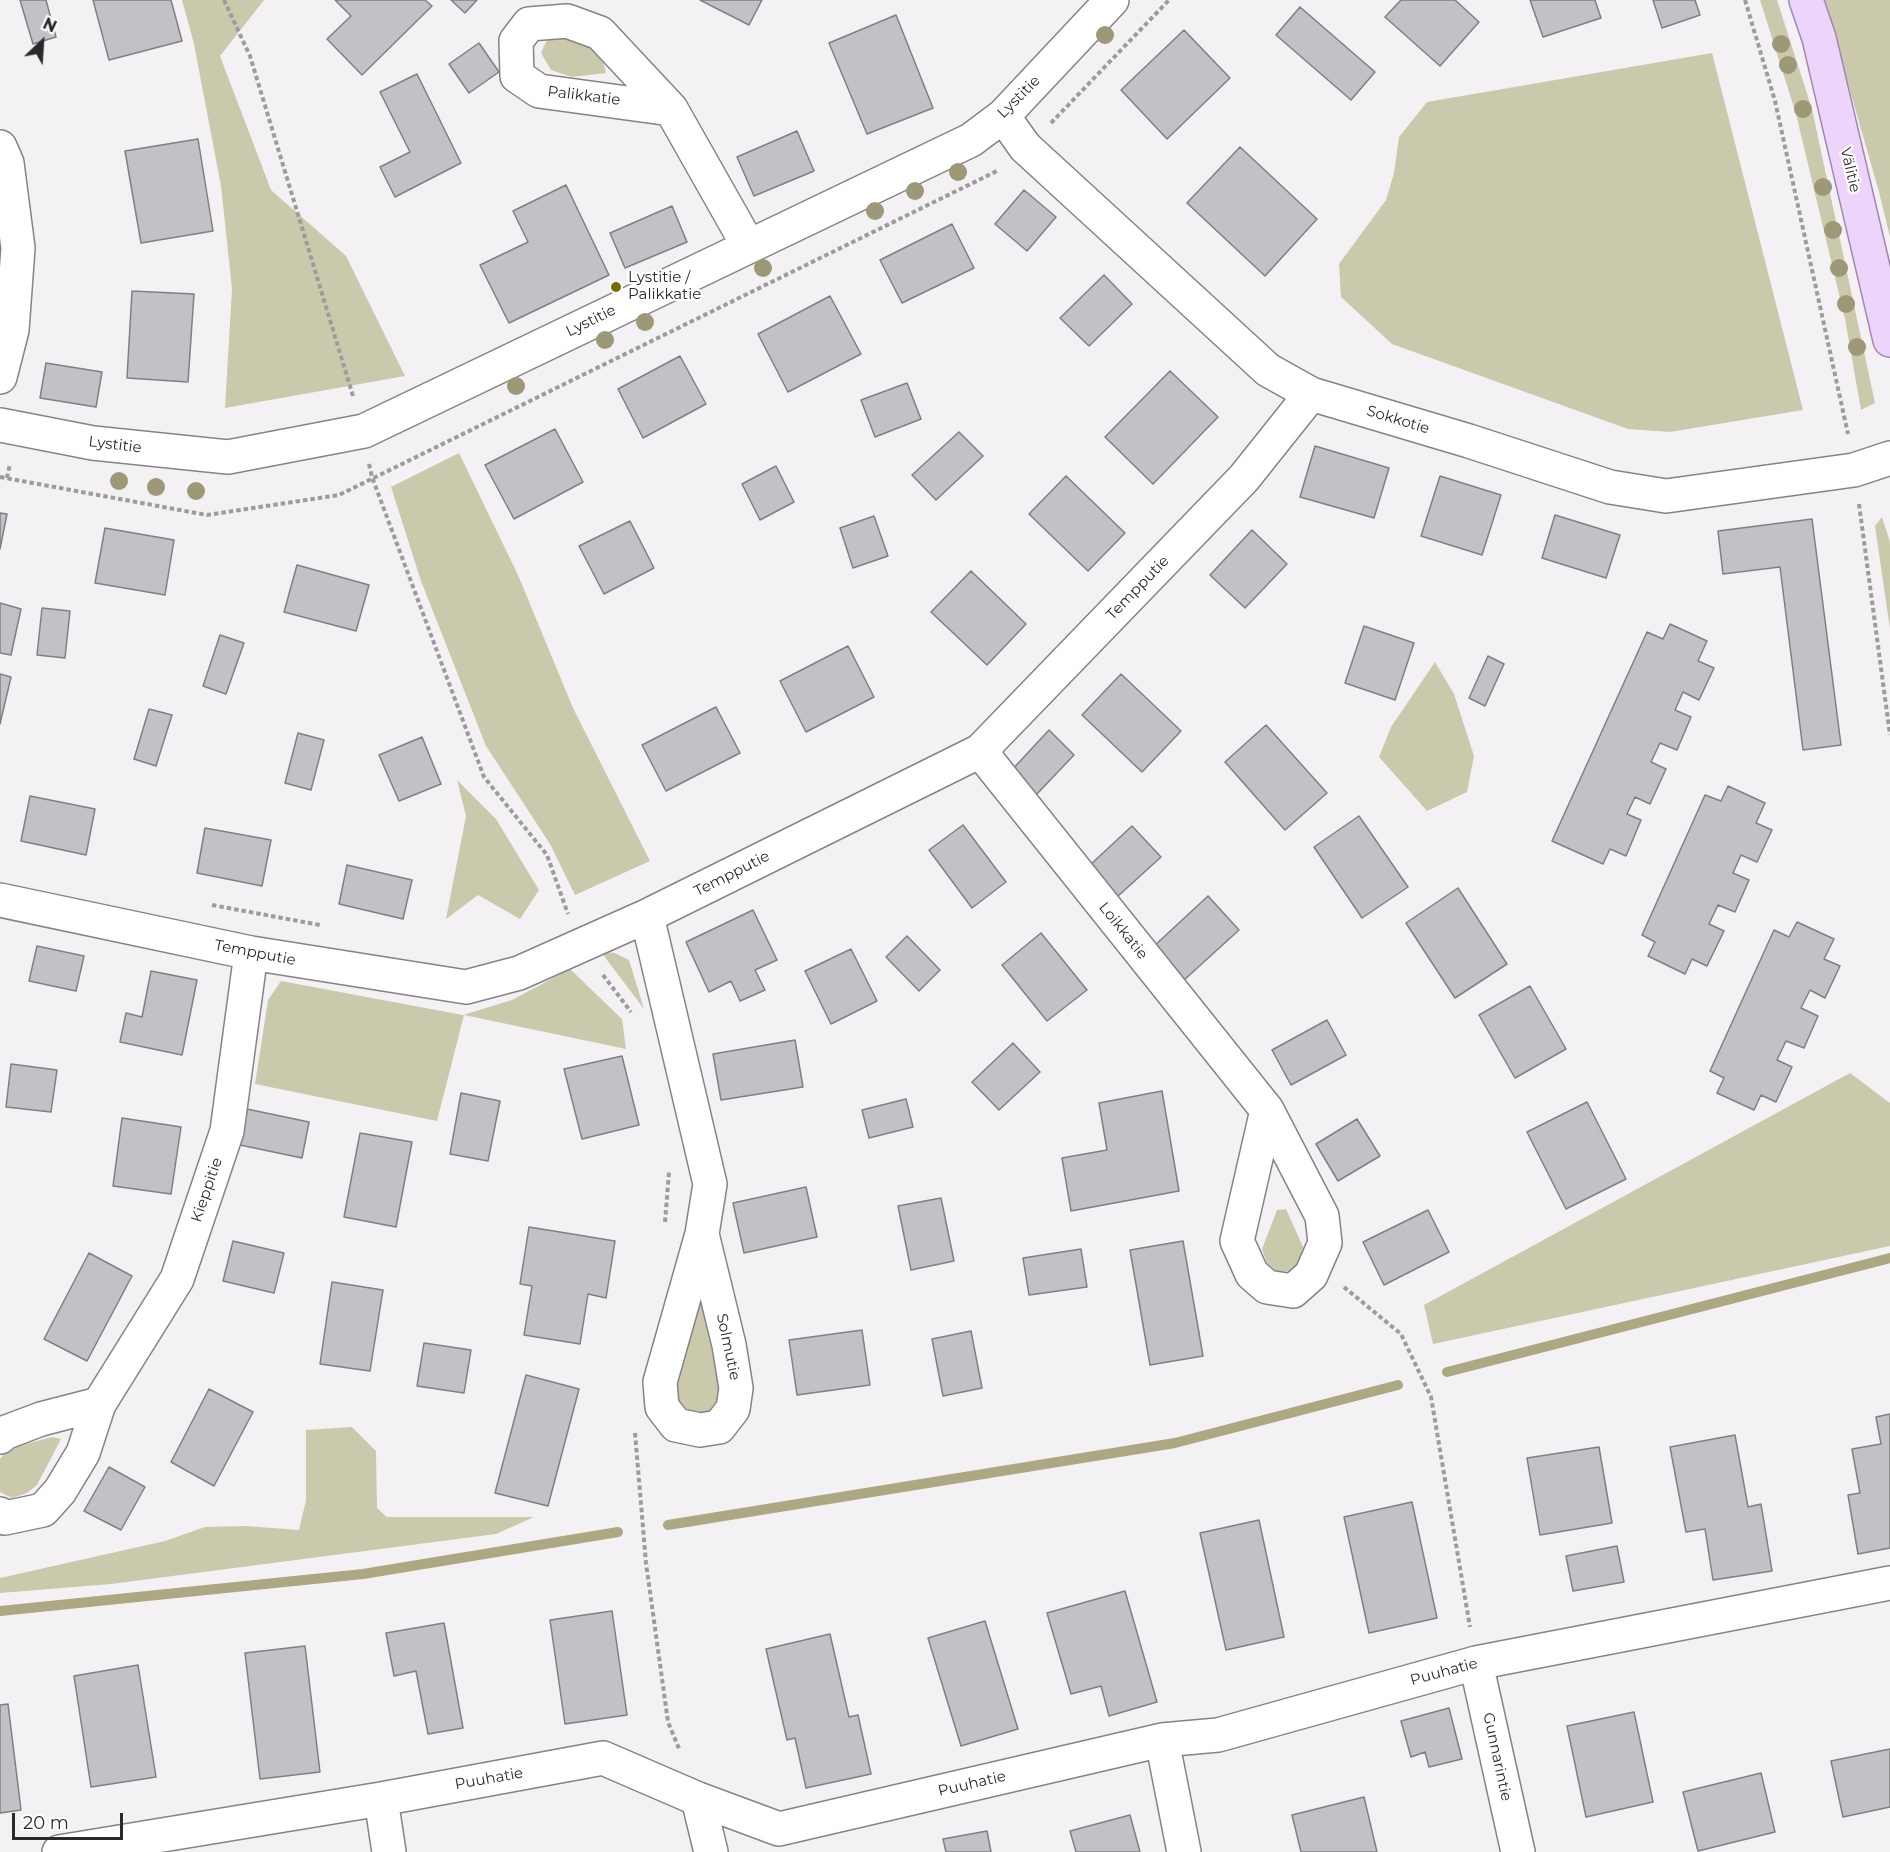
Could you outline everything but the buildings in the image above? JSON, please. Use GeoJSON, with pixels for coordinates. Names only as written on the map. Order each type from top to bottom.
{"type":"FeatureCollection","features":[{"type":"Feature","properties":{"kind":"main road","name":"Välitie"},"geometry":{"type":"LineString","coordinates":[[1806,0],[1819,38],[1890,340]]}},
{"type":"Feature","properties":{"kind":"street","name":"Lystitie"},"geometry":{"type":"LineString","coordinates":[[0,425],[93,442],[228,457],[363,431],[971,140],[1004,116],[1112,0]]}},
{"type":"Feature","properties":{"kind":"street"},"geometry":{"type":"LineString","coordinates":[[670,109],[748,245]]}},
{"type":"Feature","properties":{"kind":"street","name":"Sokkotie"},"geometry":{"type":"LineString","coordinates":[[1004,116],[1025,147],[1268,370],[1311,394],[1469,441],[1610,487],[1666,496],[1854,470],[1890,458]]}},
{"type":"Feature","properties":{"kind":"street"},"geometry":{"type":"LineString","coordinates":[[0,147],[8,163],[12,330],[0,377]]}},
{"type":"Feature","properties":{"kind":"street","name":"Tempputie"},"geometry":{"type":"LineString","coordinates":[[0,900],[251,953],[466,987],[519,973],[575,930],[647,916],[980,751],[1244,478],[1311,394]]}},
{"type":"Feature","properties":{"kind":"street","name":"Loikkatie"},"geometry":{"type":"LineString","coordinates":[[980,751],[1268,1110],[1322,1216],[1325,1243],[1311,1275],[1293,1291],[1267,1287],[1252,1274],[1237,1241],[1268,1110]]}},
{"type":"Feature","properties":{"kind":"street","name":"Solmutie"},"geometry":{"type":"LineString","coordinates":[[647,916],[710,1184],[702,1234],[660,1382],[662,1407],[676,1425],[700,1430],[719,1427],[733,1409],[736,1388],[729,1345],[702,1234]]}},
{"type":"Feature","properties":{"kind":"street","name":"Kieppitie"},"geometry":{"type":"LineString","coordinates":[[0,1514],[5,1518],[43,1510],[60,1491],[83,1453],[99,1404],[177,1279],[221,1149],[231,1106],[251,953]]}},
{"type":"Feature","properties":{"kind":"street"},"geometry":{"type":"LineString","coordinates":[[0,1437],[4,1433],[41,1419],[99,1404]]}},
{"type":"Feature","properties":{"kind":"street","name":"Puuhatie"},"geometry":{"type":"LineString","coordinates":[[58,1852],[381,1799],[603,1758],[698,1800],[779,1829],[1162,1740],[1218,1735],[1476,1663],[1890,1583]]}},
{"type":"Feature","properties":{"kind":"street","name":"Gunnarintie"},"geometry":{"type":"LineString","coordinates":[[1476,1663],[1518,1852]]}},
{"type":"Feature","properties":{"kind":"street"},"geometry":{"type":"LineString","coordinates":[[1162,1740],[1184,1852]]}},
{"type":"Feature","properties":{"kind":"street"},"geometry":{"type":"LineString","coordinates":[[381,1799],[389,1852]]}},
{"type":"Feature","properties":{"kind":"street"},"geometry":{"type":"LineString","coordinates":[[698,1800],[711,1852]]}},
{"type":"Feature","properties":{"kind":"path"},"geometry":{"type":"LineString","coordinates":[[224,0],[250,56],[363,431],[372,477],[484,777],[548,855],[575,930],[637,1019]]}},
{"type":"Feature","properties":{"kind":"path"},"geometry":{"type":"LineString","coordinates":[[1745,0],[1775,101],[1848,434],[1890,735]]}},
{"type":"Feature","properties":{"kind":"path"},"geometry":{"type":"LineString","coordinates":[[1837,436],[1848,434]]}},
{"type":"Feature","properties":{"kind":"path"},"geometry":{"type":"LineString","coordinates":[[200,903],[321,925]]}},
{"type":"Feature","properties":{"kind":"path"},"geometry":{"type":"LineString","coordinates":[[575,930],[579,911]]}},
{"type":"Feature","properties":{"kind":"path"},"geometry":{"type":"LineString","coordinates":[[558,921],[575,930]]}},
{"type":"Feature","properties":{"kind":"path"},"geometry":{"type":"LineString","coordinates":[[665,1224],[669,1170]]}},
{"type":"Feature","properties":{"kind":"path"},"geometry":{"type":"LineString","coordinates":[[1316,1264],[1401,1334],[1431,1397],[1476,1663]]}},
{"type":"Feature","properties":{"kind":"path"},"geometry":{"type":"LineString","coordinates":[[635,1422],[646,1563],[668,1722],[698,1800]]}},
{"type":"Feature","properties":{"kind":"shaded area"},"geometry":{"type":"Polygon","coordinates":[[[182,0],[264,0],[220,56],[271,190],[346,256],[405,376],[225,408],[232,289],[221,186],[194,44],[182,0]]]}},
{"type":"Feature","properties":{"kind":"shaded area"},"geometry":{"type":"Polygon","coordinates":[[[1760,0],[1777,0],[1812,109],[1875,403],[1861,410],[1845,319],[1796,114],[1760,0]]]}},
{"type":"Feature","properties":{"kind":"shaded area"},"geometry":{"type":"Polygon","coordinates":[[[1824,0],[1890,0],[1890,237],[1879,192],[1824,0]]]}},
{"type":"Feature","properties":{"kind":"shaded area"},"geometry":{"type":"Polygon","coordinates":[[[559,36],[571,36],[596,50],[603,60],[606,73],[572,77],[551,70],[541,53],[547,40],[559,36]]]}},
{"type":"Feature","properties":{"kind":"shaded area"},"geometry":{"type":"Polygon","coordinates":[[[1712,53],[1803,410],[1670,432],[1628,429],[1392,344],[1341,297],[1339,264],[1386,200],[1394,173],[1399,137],[1427,102],[1712,53]]]}},
{"type":"Feature","properties":{"kind":"shaded area"},"geometry":{"type":"Polygon","coordinates":[[[459,453],[518,575],[573,708],[650,861],[575,895],[550,844],[486,746],[421,581],[391,487],[459,453]]]}},
{"type":"Feature","properties":{"kind":"shaded area"},"geometry":{"type":"Polygon","coordinates":[[[1882,517],[1890,542],[1890,629],[1875,526],[1882,517]]]}},
{"type":"Feature","properties":{"kind":"shaded area"},"geometry":{"type":"Polygon","coordinates":[[[1435,662],[1454,694],[1474,756],[1467,792],[1427,811],[1379,757],[1391,727],[1435,662]]]}},
{"type":"Feature","properties":{"kind":"shaded area"},"geometry":{"type":"Polygon","coordinates":[[[457,780],[496,819],[539,890],[520,919],[478,895],[446,919],[466,816],[457,780]]]}},
{"type":"Feature","properties":{"kind":"shaded area"},"geometry":{"type":"Polygon","coordinates":[[[601,952],[615,953],[629,960],[644,1009],[601,952]]]}},
{"type":"Feature","properties":{"kind":"shaded area"},"geometry":{"type":"Polygon","coordinates":[[[570,969],[622,1019],[626,1049],[464,1015],[437,1121],[255,1084],[268,1000],[281,981],[463,1015],[512,1000],[570,969]]]}},
{"type":"Feature","properties":{"kind":"shaded area"},"geometry":{"type":"Polygon","coordinates":[[[1850,1073],[1890,1103],[1890,1246],[1433,1344],[1424,1305],[1850,1073]]]}},
{"type":"Feature","properties":{"kind":"shaded area"},"geometry":{"type":"Polygon","coordinates":[[[1286,1209],[1303,1247],[1302,1262],[1294,1271],[1277,1272],[1267,1263],[1262,1249],[1277,1210],[1286,1209]]]}},
{"type":"Feature","properties":{"kind":"shaded area"},"geometry":{"type":"Polygon","coordinates":[[[705,1270],[723,1408],[703,1417],[669,1406],[705,1270]]]}},
{"type":"Feature","properties":{"kind":"shaded area"},"geometry":{"type":"Polygon","coordinates":[[[352,1427],[376,1451],[377,1508],[387,1517],[534,1517],[496,1534],[111,1584],[0,1593],[0,1578],[165,1541],[205,1527],[246,1526],[299,1530],[306,1500],[306,1430],[352,1427]]]}},
{"type":"Feature","properties":{"kind":"shaded area"},"geometry":{"type":"Polygon","coordinates":[[[52,1437],[61,1439],[37,1485],[27,1493],[12,1498],[0,1492],[0,1459],[3,1455],[18,1446],[52,1437]]]}},
{"type":"Feature","properties":{"kind":"waterway"},"geometry":{"type":"LineString","coordinates":[[1447,1372],[1890,1258]]}},
{"type":"Feature","properties":{"kind":"waterway"},"geometry":{"type":"LineString","coordinates":[[668,1525],[1175,1443],[1398,1385]]}},
{"type":"Feature","properties":{"kind":"waterway"},"geometry":{"type":"LineString","coordinates":[[0,1611],[363,1574],[618,1532]]}},
{"type":"Feature","properties":{"kind":"place","name":"Lystitie / Palikkatie"},"geometry":{"type":"Point","coordinates":[616,287]}}]}
